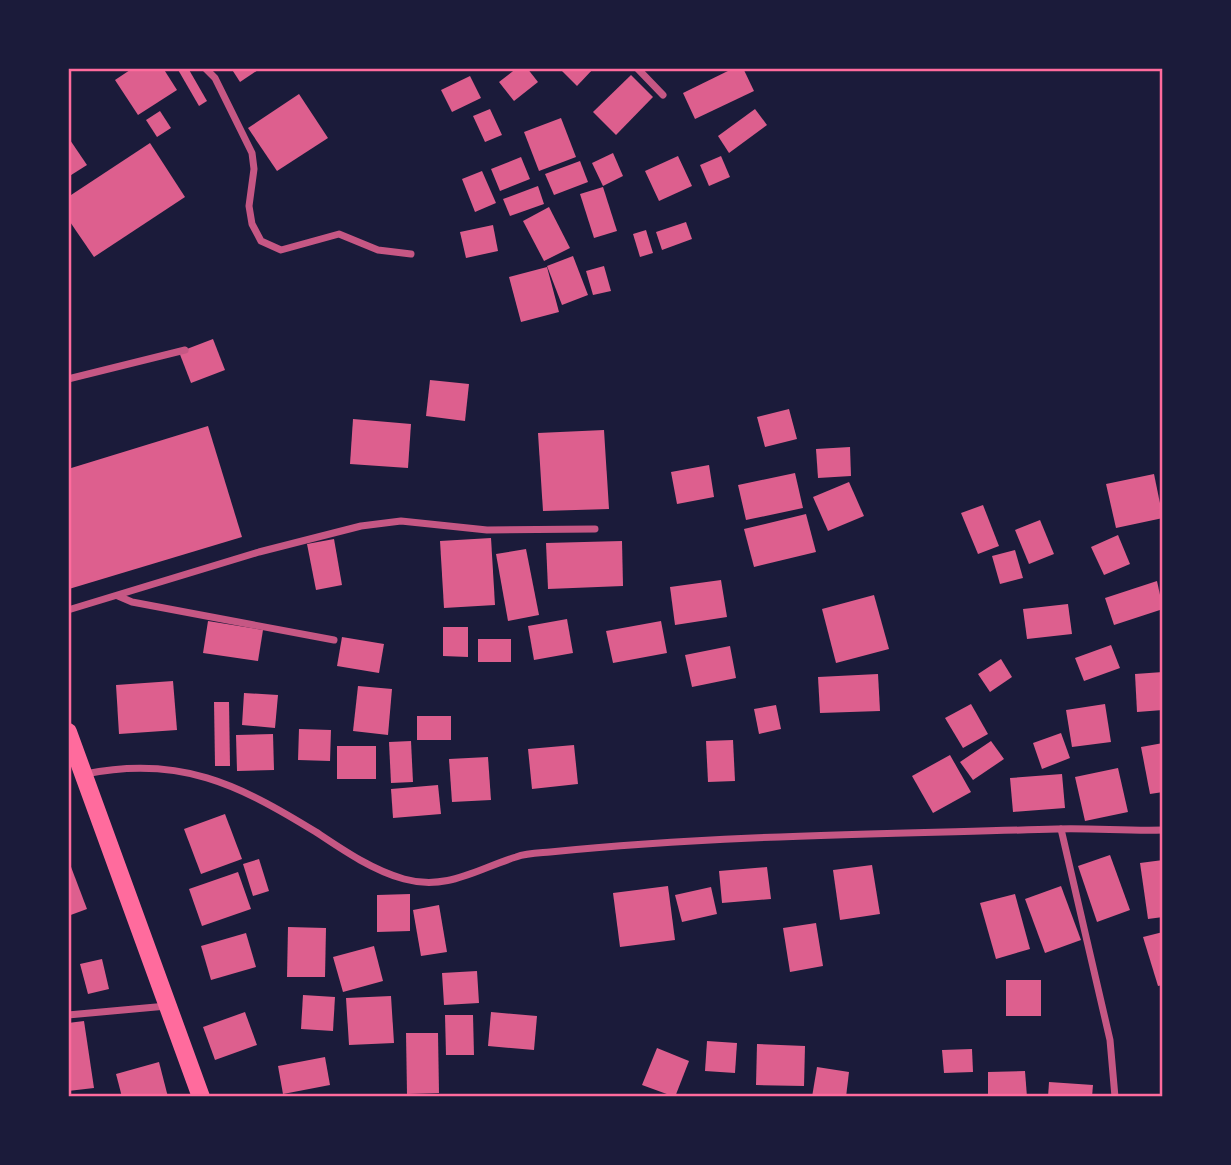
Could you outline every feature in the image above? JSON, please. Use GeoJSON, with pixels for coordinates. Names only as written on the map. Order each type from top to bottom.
{"type":"FeatureCollection","features":[{"type":"Feature","properties":{"kind":"main road"},"geometry":{"type":"LineString","coordinates":[[68,732],[201,1097]]}},
{"type":"Feature","properties":{"kind":"street"},"geometry":{"type":"LineString","coordinates":[[205,68],[215,78],[252,153],[254,169],[249,206],[252,225],[261,242],[281,250],[339,234],[378,250],[411,254]]}},
{"type":"Feature","properties":{"kind":"street"},"geometry":{"type":"LineString","coordinates":[[636,68],[663,95]]}},
{"type":"Feature","properties":{"kind":"street"},"geometry":{"type":"LineString","coordinates":[[68,379],[185,350]]}},
{"type":"Feature","properties":{"kind":"street"},"geometry":{"type":"LineString","coordinates":[[68,610],[258,552],[361,526],[401,521],[487,530],[594,529]]}},
{"type":"Feature","properties":{"kind":"street"},"geometry":{"type":"LineString","coordinates":[[118,596],[132,602],[334,640]]}},
{"type":"Feature","properties":{"kind":"street"},"geometry":{"type":"LineString","coordinates":[[85,774],[125,767],[174,769],[226,784],[256,795],[361,860],[404,878],[425,882],[449,882],[520,855],[655,841],[1061,829],[1163,830]]}},
{"type":"Feature","properties":{"kind":"street"},"geometry":{"type":"LineString","coordinates":[[1061,829],[1110,1040],[1115,1097]]}},
{"type":"Feature","properties":{"kind":"street"},"geometry":{"type":"LineString","coordinates":[[68,1014],[168,1006]]}},
{"type":"Feature","properties":{"kind":"building"},"geometry":{"type":"Polygon","coordinates":[[[133,68],[163,68],[177,90],[138,115],[115,80],[133,68]]]}},
{"type":"Feature","properties":{"kind":"building"},"geometry":{"type":"Polygon","coordinates":[[[177,68],[188,68],[207,101],[199,106],[177,68]]]}},
{"type":"Feature","properties":{"kind":"building"},"geometry":{"type":"Polygon","coordinates":[[[231,68],[261,68],[240,82],[231,68]]]}},
{"type":"Feature","properties":{"kind":"building"},"geometry":{"type":"Polygon","coordinates":[[[517,68],[527,68],[538,82],[514,101],[499,82],[517,68]]]}},
{"type":"Feature","properties":{"kind":"building"},"geometry":{"type":"Polygon","coordinates":[[[559,68],[594,68],[577,86],[559,68]]]}},
{"type":"Feature","properties":{"kind":"building"},"geometry":{"type":"Polygon","coordinates":[[[734,68],[743,68],[754,91],[695,119],[683,93],[734,68]]]}},
{"type":"Feature","properties":{"kind":"building"},"geometry":{"type":"Polygon","coordinates":[[[631,75],[653,97],[616,135],[593,112],[631,75]]]}},
{"type":"Feature","properties":{"kind":"building"},"geometry":{"type":"Polygon","coordinates":[[[470,76],[481,98],[452,112],[441,90],[470,76]]]}},
{"type":"Feature","properties":{"kind":"building"},"geometry":{"type":"Polygon","coordinates":[[[299,94],[328,138],[277,171],[248,128],[299,94]]]}},
{"type":"Feature","properties":{"kind":"building"},"geometry":{"type":"Polygon","coordinates":[[[490,109],[502,135],[485,142],[473,116],[490,109]]]}},
{"type":"Feature","properties":{"kind":"building"},"geometry":{"type":"Polygon","coordinates":[[[755,109],[767,125],[729,153],[718,136],[755,109]]]}},
{"type":"Feature","properties":{"kind":"building"},"geometry":{"type":"Polygon","coordinates":[[[160,111],[171,128],[157,137],[146,120],[160,111]]]}},
{"type":"Feature","properties":{"kind":"building"},"geometry":{"type":"Polygon","coordinates":[[[561,118],[576,157],[539,171],[524,132],[561,118]]]}},
{"type":"Feature","properties":{"kind":"building"},"geometry":{"type":"Polygon","coordinates":[[[68,137],[87,165],[68,177],[68,137]]]}},
{"type":"Feature","properties":{"kind":"building"},"geometry":{"type":"Polygon","coordinates":[[[150,143],[185,197],[94,257],[68,219],[68,197],[150,143]]]}},
{"type":"Feature","properties":{"kind":"building"},"geometry":{"type":"Polygon","coordinates":[[[613,153],[623,176],[603,186],[592,163],[613,153]]]}},
{"type":"Feature","properties":{"kind":"building"},"geometry":{"type":"Polygon","coordinates":[[[678,156],[692,186],[659,201],[645,171],[678,156]]]}},
{"type":"Feature","properties":{"kind":"building"},"geometry":{"type":"Polygon","coordinates":[[[721,156],[730,177],[709,186],[700,165],[721,156]]]}},
{"type":"Feature","properties":{"kind":"building"},"geometry":{"type":"Polygon","coordinates":[[[521,157],[530,179],[500,191],[491,169],[521,157]]]}},
{"type":"Feature","properties":{"kind":"building"},"geometry":{"type":"Polygon","coordinates":[[[580,161],[588,182],[554,195],[545,174],[580,161]]]}},
{"type":"Feature","properties":{"kind":"building"},"geometry":{"type":"Polygon","coordinates":[[[482,171],[496,203],[475,212],[462,179],[482,171]]]}},
{"type":"Feature","properties":{"kind":"building"},"geometry":{"type":"Polygon","coordinates":[[[538,186],[544,204],[510,216],[503,199],[538,186]]]}},
{"type":"Feature","properties":{"kind":"building"},"geometry":{"type":"Polygon","coordinates":[[[603,187],[617,231],[594,238],[580,194],[603,187]]]}},
{"type":"Feature","properties":{"kind":"building"},"geometry":{"type":"Polygon","coordinates":[[[549,207],[570,248],[544,261],[523,221],[549,207]]]}},
{"type":"Feature","properties":{"kind":"building"},"geometry":{"type":"Polygon","coordinates":[[[686,222],[692,239],[662,250],[656,232],[686,222]]]}},
{"type":"Feature","properties":{"kind":"building"},"geometry":{"type":"Polygon","coordinates":[[[493,225],[498,251],[466,258],[460,232],[493,225]]]}},
{"type":"Feature","properties":{"kind":"building"},"geometry":{"type":"Polygon","coordinates":[[[646,230],[653,253],[640,257],[633,234],[646,230]]]}},
{"type":"Feature","properties":{"kind":"building"},"geometry":{"type":"Polygon","coordinates":[[[573,256],[588,295],[562,305],[547,266],[573,256]]]}},
{"type":"Feature","properties":{"kind":"building"},"geometry":{"type":"Polygon","coordinates":[[[604,266],[611,291],[593,295],[586,271],[604,266]]]}},
{"type":"Feature","properties":{"kind":"building"},"geometry":{"type":"Polygon","coordinates":[[[547,267],[559,312],[521,322],[509,277],[547,267]]]}},
{"type":"Feature","properties":{"kind":"building"},"geometry":{"type":"Polygon","coordinates":[[[213,339],[225,370],[191,383],[179,352],[213,339]]]}},
{"type":"Feature","properties":{"kind":"building"},"geometry":{"type":"Polygon","coordinates":[[[430,380],[469,384],[465,421],[426,416],[430,380]]]}},
{"type":"Feature","properties":{"kind":"building"},"geometry":{"type":"Polygon","coordinates":[[[789,409],[797,439],[765,447],[757,417],[789,409]]]}},
{"type":"Feature","properties":{"kind":"building"},"geometry":{"type":"Polygon","coordinates":[[[353,419],[411,424],[408,468],[350,464],[353,419]]]}},
{"type":"Feature","properties":{"kind":"building"},"geometry":{"type":"Polygon","coordinates":[[[208,426],[242,537],[69,589],[68,469],[208,426]]]}},
{"type":"Feature","properties":{"kind":"building"},"geometry":{"type":"Polygon","coordinates":[[[604,430],[609,509],[543,511],[538,433],[604,430]]]}},
{"type":"Feature","properties":{"kind":"building"},"geometry":{"type":"Polygon","coordinates":[[[850,447],[851,476],[818,478],[816,449],[850,447]]]}},
{"type":"Feature","properties":{"kind":"building"},"geometry":{"type":"Polygon","coordinates":[[[709,465],[714,497],[677,504],[671,472],[709,465]]]}},
{"type":"Feature","properties":{"kind":"building"},"geometry":{"type":"Polygon","coordinates":[[[795,473],[803,508],[746,520],[738,485],[795,473]]]}},
{"type":"Feature","properties":{"kind":"building"},"geometry":{"type":"Polygon","coordinates":[[[1154,474],[1163,518],[1116,528],[1106,484],[1154,474]]]}},
{"type":"Feature","properties":{"kind":"building"},"geometry":{"type":"Polygon","coordinates":[[[849,482],[864,516],[828,531],[813,497],[849,482]]]}},
{"type":"Feature","properties":{"kind":"building"},"geometry":{"type":"Polygon","coordinates":[[[983,505],[999,546],[978,554],[961,513],[983,505]]]}},
{"type":"Feature","properties":{"kind":"building"},"geometry":{"type":"Polygon","coordinates":[[[806,514],[816,552],[754,567],[744,529],[806,514]]]}},
{"type":"Feature","properties":{"kind":"building"},"geometry":{"type":"Polygon","coordinates":[[[1040,520],[1054,554],[1029,564],[1015,530],[1040,520]]]}},
{"type":"Feature","properties":{"kind":"building"},"geometry":{"type":"Polygon","coordinates":[[[1118,535],[1130,564],[1104,575],[1091,547],[1118,535]]]}},
{"type":"Feature","properties":{"kind":"building"},"geometry":{"type":"Polygon","coordinates":[[[491,538],[495,605],[444,608],[440,541],[491,538]]]}},
{"type":"Feature","properties":{"kind":"building"},"geometry":{"type":"Polygon","coordinates":[[[334,539],[342,585],[316,590],[307,544],[334,539]]]}},
{"type":"Feature","properties":{"kind":"building"},"geometry":{"type":"Polygon","coordinates":[[[622,541],[623,586],[548,589],[546,543],[622,541]]]}},
{"type":"Feature","properties":{"kind":"building"},"geometry":{"type":"Polygon","coordinates":[[[526,549],[539,615],[508,621],[496,554],[526,549]]]}},
{"type":"Feature","properties":{"kind":"building"},"geometry":{"type":"Polygon","coordinates":[[[1015,550],[1023,578],[1000,584],[992,556],[1015,550]]]}},
{"type":"Feature","properties":{"kind":"building"},"geometry":{"type":"Polygon","coordinates":[[[721,580],[727,617],[675,625],[670,587],[721,580]]]}},
{"type":"Feature","properties":{"kind":"building"},"geometry":{"type":"Polygon","coordinates":[[[1157,581],[1163,609],[1114,625],[1105,598],[1157,581]]]}},
{"type":"Feature","properties":{"kind":"building"},"geometry":{"type":"Polygon","coordinates":[[[874,595],[889,649],[836,663],[822,609],[874,595]]]}},
{"type":"Feature","properties":{"kind":"building"},"geometry":{"type":"Polygon","coordinates":[[[1068,604],[1072,634],[1027,639],[1023,609],[1068,604]]]}},
{"type":"Feature","properties":{"kind":"building"},"geometry":{"type":"Polygon","coordinates":[[[567,619],[573,653],[534,660],[528,626],[567,619]]]}},
{"type":"Feature","properties":{"kind":"building"},"geometry":{"type":"Polygon","coordinates":[[[208,621],[263,630],[258,661],[203,653],[208,621]]]}},
{"type":"Feature","properties":{"kind":"building"},"geometry":{"type":"Polygon","coordinates":[[[661,621],[667,653],[613,663],[606,631],[661,621]]]}},
{"type":"Feature","properties":{"kind":"building"},"geometry":{"type":"Polygon","coordinates":[[[443,627],[468,627],[468,657],[443,656],[443,627]]]}},
{"type":"Feature","properties":{"kind":"building"},"geometry":{"type":"Polygon","coordinates":[[[342,637],[384,644],[379,673],[337,666],[342,637]]]}},
{"type":"Feature","properties":{"kind":"building"},"geometry":{"type":"Polygon","coordinates":[[[478,639],[511,639],[511,662],[478,662],[478,639]]]}},
{"type":"Feature","properties":{"kind":"building"},"geometry":{"type":"Polygon","coordinates":[[[1111,645],[1120,668],[1084,681],[1075,658],[1111,645]]]}},
{"type":"Feature","properties":{"kind":"building"},"geometry":{"type":"Polygon","coordinates":[[[730,646],[736,678],[692,687],[685,655],[730,646]]]}},
{"type":"Feature","properties":{"kind":"building"},"geometry":{"type":"Polygon","coordinates":[[[1001,659],[1012,677],[990,692],[978,674],[1001,659]]]}},
{"type":"Feature","properties":{"kind":"building"},"geometry":{"type":"Polygon","coordinates":[[[1163,672],[1163,710],[1137,712],[1135,674],[1163,672]]]}},
{"type":"Feature","properties":{"kind":"building"},"geometry":{"type":"Polygon","coordinates":[[[878,674],[880,711],[820,713],[818,677],[878,674]]]}},
{"type":"Feature","properties":{"kind":"building"},"geometry":{"type":"Polygon","coordinates":[[[173,681],[177,730],[119,734],[116,685],[173,681]]]}},
{"type":"Feature","properties":{"kind":"building"},"geometry":{"type":"Polygon","coordinates":[[[358,686],[392,689],[388,735],[353,731],[358,686]]]}},
{"type":"Feature","properties":{"kind":"building"},"geometry":{"type":"Polygon","coordinates":[[[244,693],[278,695],[275,728],[242,725],[244,693]]]}},
{"type":"Feature","properties":{"kind":"building"},"geometry":{"type":"Polygon","coordinates":[[[214,702],[229,702],[230,766],[215,766],[214,702]]]}},
{"type":"Feature","properties":{"kind":"building"},"geometry":{"type":"Polygon","coordinates":[[[971,704],[988,734],[963,748],[945,718],[971,704]]]}},
{"type":"Feature","properties":{"kind":"building"},"geometry":{"type":"Polygon","coordinates":[[[1105,704],[1111,742],[1072,747],[1066,710],[1105,704]]]}},
{"type":"Feature","properties":{"kind":"building"},"geometry":{"type":"Polygon","coordinates":[[[776,705],[781,729],[759,734],[754,709],[776,705]]]}},
{"type":"Feature","properties":{"kind":"building"},"geometry":{"type":"Polygon","coordinates":[[[417,716],[451,716],[451,740],[417,740],[417,716]]]}},
{"type":"Feature","properties":{"kind":"building"},"geometry":{"type":"Polygon","coordinates":[[[299,729],[331,730],[330,761],[298,760],[299,729]]]}},
{"type":"Feature","properties":{"kind":"building"},"geometry":{"type":"Polygon","coordinates":[[[1061,733],[1070,758],[1042,769],[1033,743],[1061,733]]]}},
{"type":"Feature","properties":{"kind":"building"},"geometry":{"type":"Polygon","coordinates":[[[273,734],[274,770],[237,771],[236,735],[273,734]]]}},
{"type":"Feature","properties":{"kind":"building"},"geometry":{"type":"Polygon","coordinates":[[[733,740],[735,781],[708,782],[706,741],[733,740]]]}},
{"type":"Feature","properties":{"kind":"building"},"geometry":{"type":"Polygon","coordinates":[[[411,741],[413,782],[391,783],[389,742],[411,741]]]}},
{"type":"Feature","properties":{"kind":"building"},"geometry":{"type":"Polygon","coordinates":[[[991,741],[1004,759],[973,780],[960,762],[991,741]]]}},
{"type":"Feature","properties":{"kind":"building"},"geometry":{"type":"Polygon","coordinates":[[[1163,743],[1163,792],[1150,794],[1141,747],[1163,743]]]}},
{"type":"Feature","properties":{"kind":"building"},"geometry":{"type":"Polygon","coordinates":[[[574,745],[578,784],[532,789],[528,749],[574,745]]]}},
{"type":"Feature","properties":{"kind":"building"},"geometry":{"type":"Polygon","coordinates":[[[337,746],[376,746],[376,779],[337,779],[337,746]]]}},
{"type":"Feature","properties":{"kind":"building"},"geometry":{"type":"Polygon","coordinates":[[[950,755],[971,792],[933,813],[912,776],[950,755]]]}},
{"type":"Feature","properties":{"kind":"building"},"geometry":{"type":"Polygon","coordinates":[[[488,757],[491,800],[452,802],[449,759],[488,757]]]}},
{"type":"Feature","properties":{"kind":"building"},"geometry":{"type":"Polygon","coordinates":[[[1118,768],[1128,812],[1085,821],[1075,777],[1118,768]]]}},
{"type":"Feature","properties":{"kind":"building"},"geometry":{"type":"Polygon","coordinates":[[[1062,774],[1065,808],[1013,812],[1010,778],[1062,774]]]}},
{"type":"Feature","properties":{"kind":"building"},"geometry":{"type":"Polygon","coordinates":[[[438,785],[441,814],[393,818],[391,789],[438,785]]]}},
{"type":"Feature","properties":{"kind":"building"},"geometry":{"type":"Polygon","coordinates":[[[225,814],[242,859],[201,874],[184,829],[225,814]]]}},
{"type":"Feature","properties":{"kind":"building"},"geometry":{"type":"Polygon","coordinates":[[[1110,855],[1130,910],[1097,922],[1078,866],[1110,855]]]}},
{"type":"Feature","properties":{"kind":"building"},"geometry":{"type":"Polygon","coordinates":[[[68,859],[87,909],[68,916],[68,859]]]}},
{"type":"Feature","properties":{"kind":"building"},"geometry":{"type":"Polygon","coordinates":[[[259,859],[269,891],[253,896],[243,864],[259,859]]]}},
{"type":"Feature","properties":{"kind":"building"},"geometry":{"type":"Polygon","coordinates":[[[1163,860],[1163,917],[1148,919],[1140,863],[1163,860]]]}},
{"type":"Feature","properties":{"kind":"building"},"geometry":{"type":"Polygon","coordinates":[[[872,865],[880,914],[840,920],[833,870],[872,865]]]}},
{"type":"Feature","properties":{"kind":"building"},"geometry":{"type":"Polygon","coordinates":[[[767,867],[771,899],[722,903],[719,871],[767,867]]]}},
{"type":"Feature","properties":{"kind":"building"},"geometry":{"type":"Polygon","coordinates":[[[238,872],[251,909],[202,926],[189,889],[238,872]]]}},
{"type":"Feature","properties":{"kind":"building"},"geometry":{"type":"Polygon","coordinates":[[[668,886],[675,940],[620,947],[613,893],[668,886]]]}},
{"type":"Feature","properties":{"kind":"building"},"geometry":{"type":"Polygon","coordinates":[[[1061,886],[1081,940],[1045,953],[1025,899],[1061,886]]]}},
{"type":"Feature","properties":{"kind":"building"},"geometry":{"type":"Polygon","coordinates":[[[711,887],[717,914],[682,922],[675,895],[711,887]]]}},
{"type":"Feature","properties":{"kind":"building"},"geometry":{"type":"Polygon","coordinates":[[[410,894],[410,931],[377,932],[377,895],[410,894]]]}},
{"type":"Feature","properties":{"kind":"building"},"geometry":{"type":"Polygon","coordinates":[[[1015,894],[1030,949],[996,959],[980,903],[1015,894]]]}},
{"type":"Feature","properties":{"kind":"building"},"geometry":{"type":"Polygon","coordinates":[[[439,905],[447,952],[421,956],[413,910],[439,905]]]}},
{"type":"Feature","properties":{"kind":"building"},"geometry":{"type":"Polygon","coordinates":[[[816,923],[823,966],[790,972],[783,928],[816,923]]]}},
{"type":"Feature","properties":{"kind":"building"},"geometry":{"type":"Polygon","coordinates":[[[288,927],[326,928],[325,977],[287,977],[288,927]]]}},
{"type":"Feature","properties":{"kind":"building"},"geometry":{"type":"Polygon","coordinates":[[[1163,932],[1163,985],[1158,986],[1143,937],[1163,932]]]}},
{"type":"Feature","properties":{"kind":"building"},"geometry":{"type":"Polygon","coordinates":[[[246,933],[256,967],[211,980],[201,946],[246,933]]]}},
{"type":"Feature","properties":{"kind":"building"},"geometry":{"type":"Polygon","coordinates":[[[374,946],[383,981],[343,992],[333,957],[374,946]]]}},
{"type":"Feature","properties":{"kind":"building"},"geometry":{"type":"Polygon","coordinates":[[[102,959],[109,989],[88,994],[80,964],[102,959]]]}},
{"type":"Feature","properties":{"kind":"building"},"geometry":{"type":"Polygon","coordinates":[[[477,971],[479,1003],[444,1005],[442,973],[477,971]]]}},
{"type":"Feature","properties":{"kind":"building"},"geometry":{"type":"Polygon","coordinates":[[[1006,980],[1041,980],[1041,1016],[1006,1016],[1006,980]]]}},
{"type":"Feature","properties":{"kind":"building"},"geometry":{"type":"Polygon","coordinates":[[[303,995],[335,997],[333,1031],[301,1029],[303,995]]]}},
{"type":"Feature","properties":{"kind":"building"},"geometry":{"type":"Polygon","coordinates":[[[391,996],[394,1043],[349,1045],[346,998],[391,996]]]}},
{"type":"Feature","properties":{"kind":"building"},"geometry":{"type":"Polygon","coordinates":[[[245,1012],[257,1045],[215,1060],[203,1027],[245,1012]]]}},
{"type":"Feature","properties":{"kind":"building"},"geometry":{"type":"Polygon","coordinates":[[[491,1012],[537,1016],[534,1050],[488,1046],[491,1012]]]}},
{"type":"Feature","properties":{"kind":"building"},"geometry":{"type":"Polygon","coordinates":[[[445,1015],[473,1015],[474,1055],[446,1055],[445,1015]]]}},
{"type":"Feature","properties":{"kind":"building"},"geometry":{"type":"Polygon","coordinates":[[[84,1021],[94,1088],[68,1091],[68,1023],[84,1021]]]}},
{"type":"Feature","properties":{"kind":"building"},"geometry":{"type":"Polygon","coordinates":[[[406,1033],[438,1033],[439,1093],[407,1094],[406,1033]]]}},
{"type":"Feature","properties":{"kind":"building"},"geometry":{"type":"Polygon","coordinates":[[[707,1041],[737,1043],[735,1073],[705,1071],[707,1041]]]}},
{"type":"Feature","properties":{"kind":"building"},"geometry":{"type":"Polygon","coordinates":[[[757,1044],[805,1046],[804,1086],[756,1085],[757,1044]]]}},
{"type":"Feature","properties":{"kind":"building"},"geometry":{"type":"Polygon","coordinates":[[[657,1048],[689,1061],[675,1097],[642,1085],[657,1048]]]}},
{"type":"Feature","properties":{"kind":"building"},"geometry":{"type":"Polygon","coordinates":[[[972,1049],[973,1072],[944,1073],[942,1050],[972,1049]]]}},
{"type":"Feature","properties":{"kind":"building"},"geometry":{"type":"Polygon","coordinates":[[[325,1057],[330,1085],[283,1094],[278,1066],[325,1057]]]}},
{"type":"Feature","properties":{"kind":"building"},"geometry":{"type":"Polygon","coordinates":[[[159,1062],[168,1097],[122,1097],[116,1074],[159,1062]]]}},
{"type":"Feature","properties":{"kind":"building"},"geometry":{"type":"Polygon","coordinates":[[[817,1067],[849,1072],[846,1097],[812,1097],[817,1067]]]}},
{"type":"Feature","properties":{"kind":"building"},"geometry":{"type":"Polygon","coordinates":[[[1025,1071],[1027,1097],[988,1097],[988,1072],[1025,1071]]]}},
{"type":"Feature","properties":{"kind":"building"},"geometry":{"type":"Polygon","coordinates":[[[1049,1082],[1093,1085],[1092,1097],[1048,1097],[1049,1082]]]}}]}
